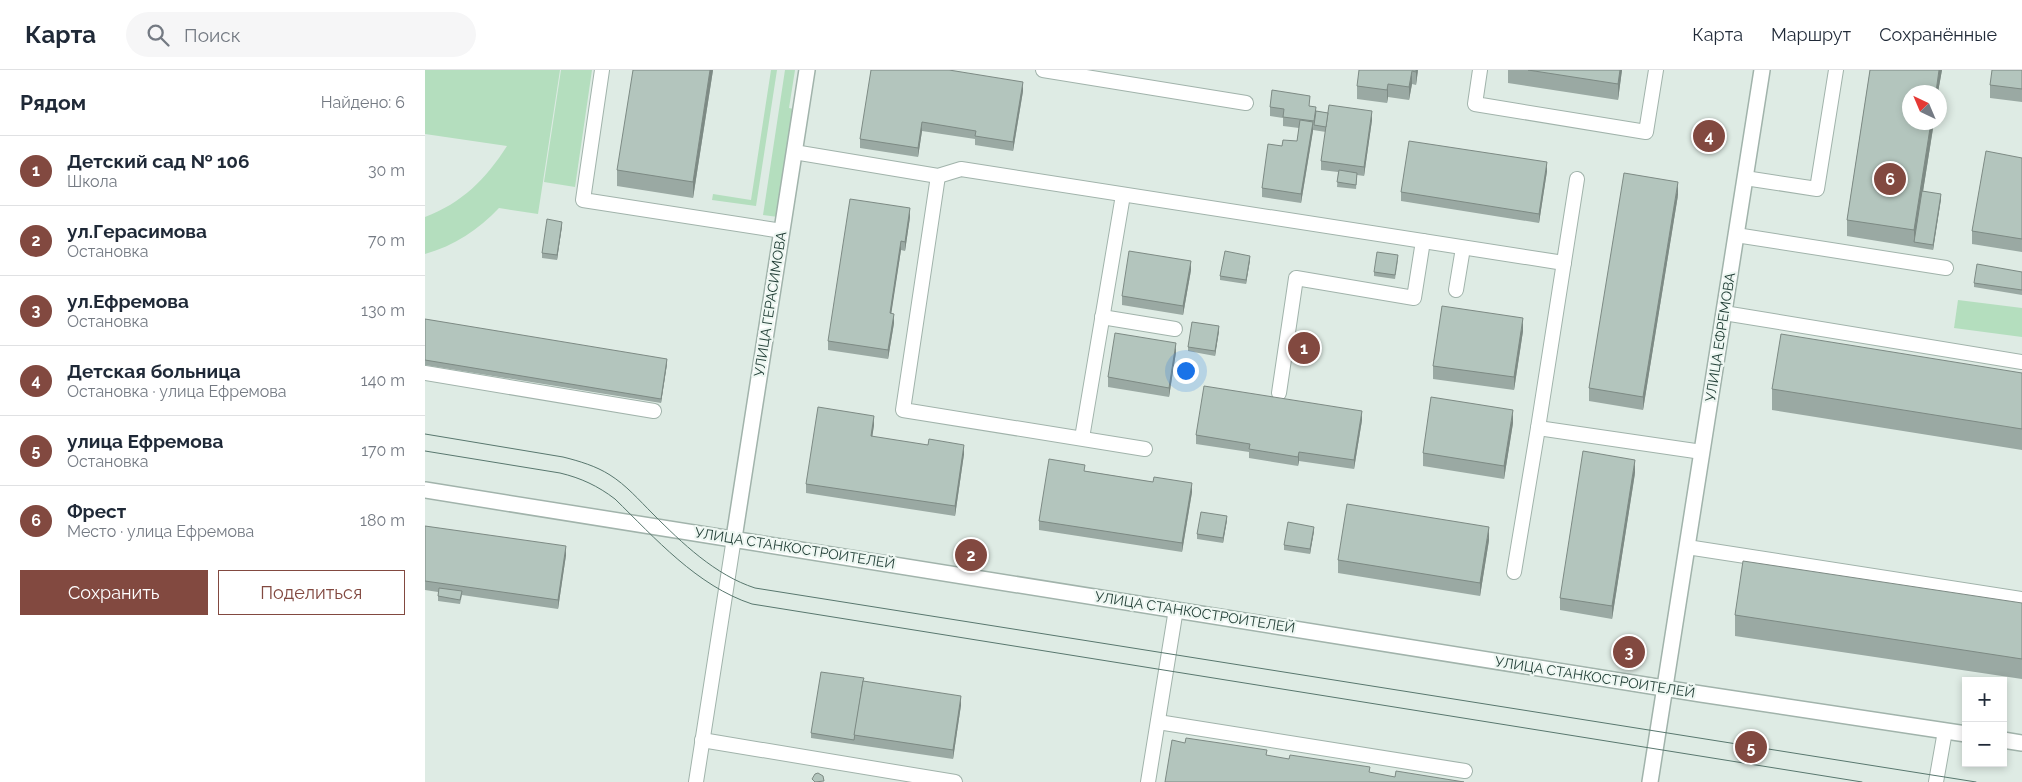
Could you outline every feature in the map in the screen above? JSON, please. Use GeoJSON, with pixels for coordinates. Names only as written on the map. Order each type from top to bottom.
{"type":"FeatureCollection","features":[{"type":"Feature","properties":{"kind":"street","name":"УЛИЦА ГЕРАСИМОВА"},"geometry":{"type":"LineString","coordinates":[[734,538],[807,70]]}},
{"type":"Feature","properties":{"kind":"street","name":"УЛИЦА ЕФРЕМОВА"},"geometry":{"type":"LineString","coordinates":[[1649,782],[1762,70]]}},
{"type":"Feature","properties":{"kind":"street","name":"УЛИЦА СТАНКОСТРОИТЕЛЕЙ"},"geometry":{"type":"LineString","coordinates":[[425,490],[1665,688],[1962,733]]}},
{"type":"Feature","properties":{"kind":"street"},"geometry":{"type":"LineString","coordinates":[[2007,741],[2022,743]]}},
{"type":"Feature","properties":{"kind":"lane"},"geometry":{"type":"LineString","coordinates":[[602,70],[583,200],[781,231]]}},
{"type":"Feature","properties":{"kind":"lane"},"geometry":{"type":"LineString","coordinates":[[1043,70],[1246,103]]}},
{"type":"Feature","properties":{"kind":"lane"},"geometry":{"type":"LineString","coordinates":[[1480,70],[1475,104],[1646,132],[1655,70]]}},
{"type":"Feature","properties":{"kind":"lane"},"geometry":{"type":"LineString","coordinates":[[1745,178],[1817,189],[1836,70]]}},
{"type":"Feature","properties":{"kind":"lane"},"geometry":{"type":"LineString","coordinates":[[794,152],[938,176],[961,169],[1564,263]]}},
{"type":"Feature","properties":{"kind":"lane"},"geometry":{"type":"LineString","coordinates":[[938,176],[903,410],[1145,449]]}},
{"type":"Feature","properties":{"kind":"lane"},"geometry":{"type":"LineString","coordinates":[[1514,572],[1577,179]]}},
{"type":"Feature","properties":{"kind":"lane"},"geometry":{"type":"LineString","coordinates":[[1082,438],[1123,195]]}},
{"type":"Feature","properties":{"kind":"lane"},"geometry":{"type":"LineString","coordinates":[[1736,235],[1946,268]]}},
{"type":"Feature","properties":{"kind":"lane"},"geometry":{"type":"LineString","coordinates":[[1279,393],[1297,278],[1414,298],[1423,241]]}},
{"type":"Feature","properties":{"kind":"lane"},"geometry":{"type":"LineString","coordinates":[[1457,290],[1463,248]]}},
{"type":"Feature","properties":{"kind":"lane"},"geometry":{"type":"LineString","coordinates":[[1724,313],[2022,362]]}},
{"type":"Feature","properties":{"kind":"lane"},"geometry":{"type":"LineString","coordinates":[[1102,317],[1175,329]]}},
{"type":"Feature","properties":{"kind":"lane"},"geometry":{"type":"LineString","coordinates":[[425,374],[654,411]]}},
{"type":"Feature","properties":{"kind":"lane"},"geometry":{"type":"LineString","coordinates":[[1538,428],[1702,452]]}},
{"type":"Feature","properties":{"kind":"lane"},"geometry":{"type":"LineString","coordinates":[[696,782],[734,538]]}},
{"type":"Feature","properties":{"kind":"lane"},"geometry":{"type":"LineString","coordinates":[[1687,547],[2022,599]]}},
{"type":"Feature","properties":{"kind":"lane"},"geometry":{"type":"LineString","coordinates":[[1148,782],[1176,609]]}},
{"type":"Feature","properties":{"kind":"lane"},"geometry":{"type":"LineString","coordinates":[[1158,722],[1465,771]]}},
{"type":"Feature","properties":{"kind":"lane"},"geometry":{"type":"LineString","coordinates":[[1936,782],[1945,731]]}},
{"type":"Feature","properties":{"kind":"lane"},"geometry":{"type":"LineString","coordinates":[[702,740],[955,782]]}},
{"type":"Feature","properties":{"kind":"green space"},"geometry":{"type":"Polygon","coordinates":[[[425,70],[560,70],[538,214],[499,208],[465,236],[436,251],[425,254],[425,217],[450,205],[472,189],[491,169],[507,146],[425,134],[425,70]]]}},
{"type":"Feature","properties":{"kind":"green space"},"geometry":{"type":"Polygon","coordinates":[[[561,70],[592,70],[575,187],[544,182],[561,70]]]}},
{"type":"Feature","properties":{"kind":"green space"},"geometry":{"type":"Polygon","coordinates":[[[771,70],[777,70],[756,206],[712,200],[713,194],[751,200],[771,70]]]}},
{"type":"Feature","properties":{"kind":"green space"},"geometry":{"type":"Polygon","coordinates":[[[785,70],[795,70],[789,108],[794,109],[778,217],[763,215],[785,70]]]}},
{"type":"Feature","properties":{"kind":"green space"},"geometry":{"type":"Polygon","coordinates":[[[1958,300],[2022,308],[2022,337],[1954,328],[1958,300]]]}},
{"type":"Feature","properties":{"kind":"building"},"geometry":{"type":"Polygon","coordinates":[[[633,70],[710,70],[693,182],[617,170],[633,70]]]}},
{"type":"Feature","properties":{"kind":"building"},"geometry":{"type":"Polygon","coordinates":[[[871,70],[949,70],[1023,82],[1013,142],[975,136],[976,131],[922,122],[918,148],[860,139],[871,70]]]}},
{"type":"Feature","properties":{"kind":"building"},"geometry":{"type":"Polygon","coordinates":[[[1359,70],[1416,70],[1416,72],[1412,71],[1409,87],[1388,84],[1387,90],[1357,86],[1359,70]]]}},
{"type":"Feature","properties":{"kind":"building"},"geometry":{"type":"Polygon","coordinates":[[[1528,70],[1620,70],[1618,84],[1528,70]]]}},
{"type":"Feature","properties":{"kind":"building"},"geometry":{"type":"Polygon","coordinates":[[[1870,70],[1939,70],[1937,85],[1902,85],[1902,130],[1930,130],[1914,230],[1847,220],[1870,70]]]}},
{"type":"Feature","properties":{"kind":"building"},"geometry":{"type":"Polygon","coordinates":[[[1992,70],[2022,70],[2022,89],[1990,85],[1992,70]]]}},
{"type":"Feature","properties":{"kind":"building"},"geometry":{"type":"Polygon","coordinates":[[[1272,90],[1310,96],[1309,106],[1316,107],[1314,121],[1283,117],[1284,109],[1270,107],[1272,90]]]}},
{"type":"Feature","properties":{"kind":"building"},"geometry":{"type":"Polygon","coordinates":[[[1329,105],[1372,111],[1364,167],[1321,161],[1329,105]]]}},
{"type":"Feature","properties":{"kind":"building"},"geometry":{"type":"Polygon","coordinates":[[[1316,111],[1328,113],[1326,127],[1314,125],[1316,111]]]}},
{"type":"Feature","properties":{"kind":"building"},"geometry":{"type":"Polygon","coordinates":[[[1300,120],[1313,122],[1301,194],[1262,188],[1268,144],[1282,146],[1283,140],[1297,141],[1300,120]]]}},
{"type":"Feature","properties":{"kind":"building"},"geometry":{"type":"Polygon","coordinates":[[[1409,141],[1547,162],[1539,214],[1401,192],[1409,141]]]}},
{"type":"Feature","properties":{"kind":"building"},"geometry":{"type":"Polygon","coordinates":[[[1986,151],[2022,158],[2022,239],[1972,231],[1986,151]]]}},
{"type":"Feature","properties":{"kind":"building"},"geometry":{"type":"Polygon","coordinates":[[[1339,170],[1357,173],[1356,185],[1337,182],[1339,170]]]}},
{"type":"Feature","properties":{"kind":"building"},"geometry":{"type":"Polygon","coordinates":[[[1624,173],[1678,182],[1643,397],[1589,388],[1624,173]]]}},
{"type":"Feature","properties":{"kind":"building"},"geometry":{"type":"Polygon","coordinates":[[[1922,191],[1941,194],[1933,245],[1914,242],[1922,191]]]}},
{"type":"Feature","properties":{"kind":"building"},"geometry":{"type":"Polygon","coordinates":[[[850,199],[910,208],[905,242],[901,241],[890,313],[894,314],[888,350],[828,341],[850,199]]]}},
{"type":"Feature","properties":{"kind":"building"},"geometry":{"type":"Polygon","coordinates":[[[547,219],[562,222],[557,255],[542,253],[547,219]]]}},
{"type":"Feature","properties":{"kind":"building"},"geometry":{"type":"Polygon","coordinates":[[[1129,251],[1191,261],[1183,306],[1122,296],[1129,251]]]}},
{"type":"Feature","properties":{"kind":"building"},"geometry":{"type":"Polygon","coordinates":[[[1225,251],[1250,256],[1246,280],[1220,276],[1225,251]]]}},
{"type":"Feature","properties":{"kind":"building"},"geometry":{"type":"Polygon","coordinates":[[[1377,252],[1398,255],[1395,275],[1374,272],[1377,252]]]}},
{"type":"Feature","properties":{"kind":"building"},"geometry":{"type":"Polygon","coordinates":[[[1977,264],[2022,272],[2022,290],[1974,283],[1977,264]]]}},
{"type":"Feature","properties":{"kind":"building"},"geometry":{"type":"Polygon","coordinates":[[[1442,306],[1523,318],[1514,377],[1433,366],[1442,306]]]}},
{"type":"Feature","properties":{"kind":"building"},"geometry":{"type":"Polygon","coordinates":[[[425,319],[667,359],[661,399],[425,360],[425,319]]]}},
{"type":"Feature","properties":{"kind":"building"},"geometry":{"type":"Polygon","coordinates":[[[1192,322],[1219,326],[1215,351],[1188,347],[1192,322]]]}},
{"type":"Feature","properties":{"kind":"building"},"geometry":{"type":"Polygon","coordinates":[[[1115,333],[1176,343],[1169,388],[1108,377],[1115,333]]]}},
{"type":"Feature","properties":{"kind":"building"},"geometry":{"type":"Polygon","coordinates":[[[1781,334],[2022,373],[2022,429],[1772,389],[1781,334]]]}},
{"type":"Feature","properties":{"kind":"building"},"geometry":{"type":"Polygon","coordinates":[[[1204,386],[1362,411],[1354,460],[1299,452],[1298,457],[1249,449],[1250,444],[1196,435],[1204,386]]]}},
{"type":"Feature","properties":{"kind":"building"},"geometry":{"type":"Polygon","coordinates":[[[1431,397],[1513,410],[1504,466],[1423,453],[1431,397]]]}},
{"type":"Feature","properties":{"kind":"building"},"geometry":{"type":"Polygon","coordinates":[[[818,407],[874,416],[871,436],[928,445],[929,439],[964,445],[955,506],[806,484],[818,407]]]}},
{"type":"Feature","properties":{"kind":"building"},"geometry":{"type":"Polygon","coordinates":[[[1583,451],[1635,460],[1612,606],[1560,598],[1583,451]]]}},
{"type":"Feature","properties":{"kind":"building"},"geometry":{"type":"Polygon","coordinates":[[[1049,459],[1085,465],[1084,471],[1153,482],[1154,477],[1192,483],[1182,543],[1039,521],[1049,459]]]}},
{"type":"Feature","properties":{"kind":"building"},"geometry":{"type":"Polygon","coordinates":[[[1347,504],[1489,527],[1480,583],[1338,560],[1347,504]]]}},
{"type":"Feature","properties":{"kind":"building"},"geometry":{"type":"Polygon","coordinates":[[[1201,512],[1227,516],[1223,538],[1197,534],[1201,512]]]}},
{"type":"Feature","properties":{"kind":"building"},"geometry":{"type":"Polygon","coordinates":[[[1288,522],[1314,527],[1310,549],[1284,545],[1288,522]]]}},
{"type":"Feature","properties":{"kind":"building"},"geometry":{"type":"Polygon","coordinates":[[[425,526],[566,546],[558,600],[425,581],[425,526]]]}},
{"type":"Feature","properties":{"kind":"building"},"geometry":{"type":"Polygon","coordinates":[[[1743,561],[2022,603],[2022,659],[1735,615],[1743,561]]]}},
{"type":"Feature","properties":{"kind":"building"},"geometry":{"type":"Polygon","coordinates":[[[439,588],[462,591],[460,600],[438,596],[439,588]]]}},
{"type":"Feature","properties":{"kind":"building"},"geometry":{"type":"Polygon","coordinates":[[[821,672],[864,678],[854,740],[811,733],[821,672]]]}},
{"type":"Feature","properties":{"kind":"building"},"geometry":{"type":"Polygon","coordinates":[[[863,681],[961,696],[953,750],[854,735],[863,681]]]}},
{"type":"Feature","properties":{"kind":"building"},"geometry":{"type":"Polygon","coordinates":[[[1186,738],[1267,750],[1266,755],[1289,759],[1290,755],[1370,767],[1369,772],[1395,777],[1396,771],[1464,782],[1165,782],[1172,740],[1185,743],[1186,738]]]}},
{"type":"Feature","properties":{"kind":"building"},"geometry":{"type":"Polygon","coordinates":[[[818,773],[823,776],[824,781],[815,782],[812,779],[818,773]]]}},
{"type":"Feature","properties":{"kind":"tram line"},"geometry":{"type":"LineString","coordinates":[[425,434],[563,457],[599,469],[627,488],[676,536],[713,567],[755,588],[1976,782]]}},
{"type":"Feature","properties":{"kind":"tram line"},"geometry":{"type":"LineString","coordinates":[[425,451],[560,473],[589,483],[615,499],[661,545],[695,573],[732,596],[752,604],[1862,782]]}},
{"type":"Feature","properties":{"kind":"place","name":"Детская больница"},"geometry":{"type":"Point","coordinates":[1709,136]}},
{"type":"Feature","properties":{"kind":"place","name":"Фрест"},"geometry":{"type":"Point","coordinates":[1890,179]}},
{"type":"Feature","properties":{"kind":"place","name":"Детский сад № 106"},"geometry":{"type":"Point","coordinates":[1304,348]}},
{"type":"Feature","properties":{"kind":"place","name":"ул.Герасимова"},"geometry":{"type":"Point","coordinates":[971,555]}},
{"type":"Feature","properties":{"kind":"place","name":"ул.Ефремова"},"geometry":{"type":"Point","coordinates":[1629,652]}},
{"type":"Feature","properties":{"kind":"place","name":"улица Ефремова"},"geometry":{"type":"Point","coordinates":[1751,747]}}]}
